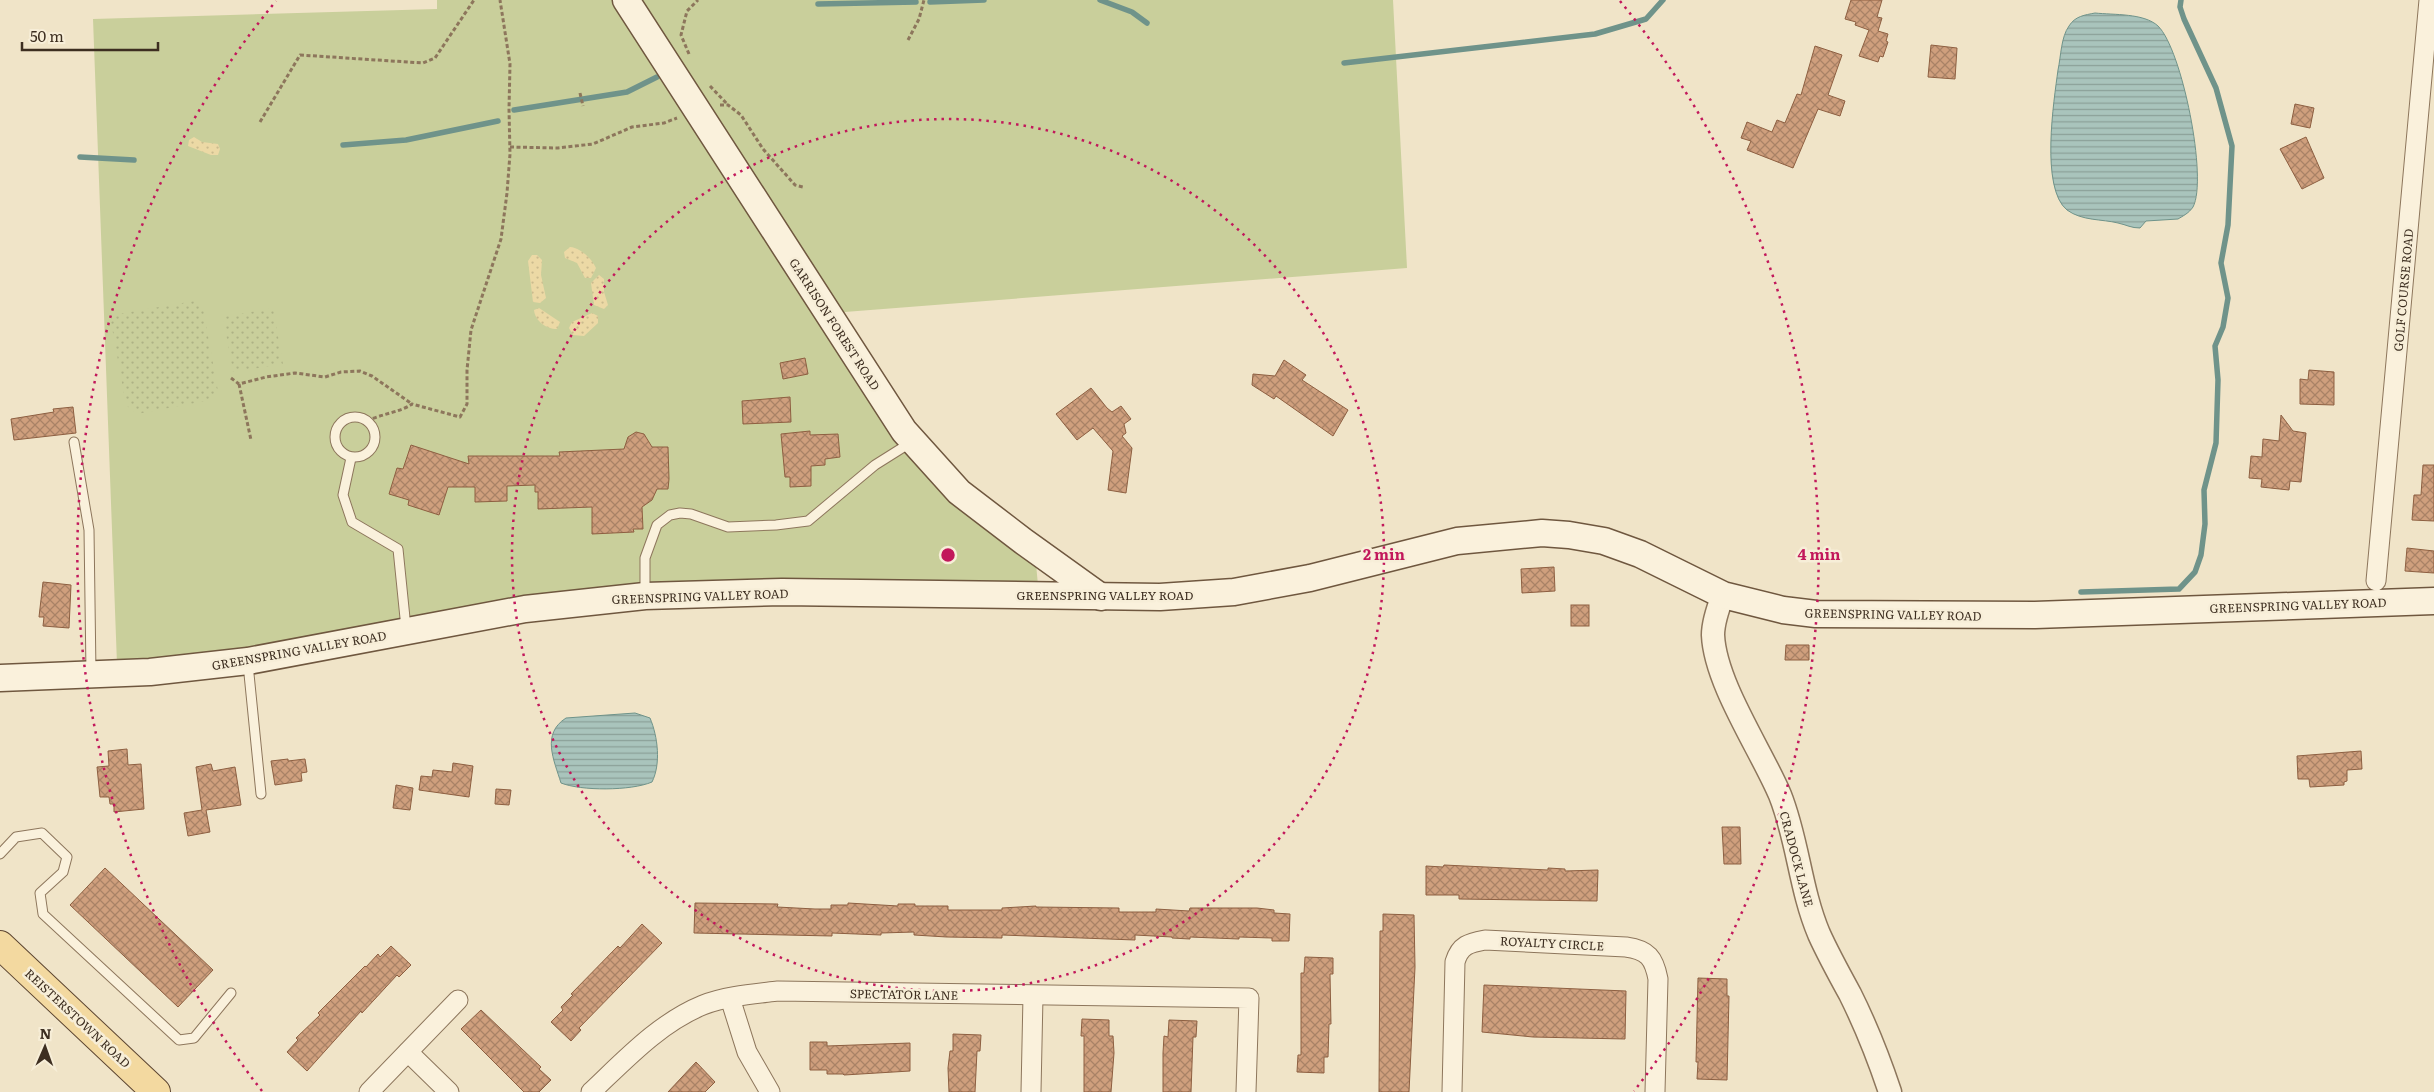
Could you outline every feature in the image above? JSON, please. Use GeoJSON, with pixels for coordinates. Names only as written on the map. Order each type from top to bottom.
{"type":"FeatureCollection","features":[{"type":"Feature","properties":{"kind":"main road","name":"GARRISON FOREST ROAD"},"geometry":{"type":"LineString","coordinates":[[626,0],[863,369],[913,441],[959,492],[1023,541],[1102,597]]}},
{"type":"Feature","properties":{"kind":"main road","name":"GREENSPRING VALLEY ROAD"},"geometry":{"type":"LineString","coordinates":[[0,678],[159,671],[248,661],[525,609],[645,596],[809,592],[1102,597],[1198,595],[1261,588],[1346,570],[1424,548],[1457,541],[1542,533],[1604,541],[1640,554],[1722,595],[1775,609],[1816,614],[1921,616],[2111,613],[2434,601]]}},
{"type":"Feature","properties":{"kind":"main road","name":"REISTERSTOWN ROAD"},"geometry":{"type":"LineString","coordinates":[[0,944],[156,1092]]}},
{"type":"Feature","properties":{"kind":"street","name":"GOLF COURSE ROAD"},"geometry":{"type":"LineString","coordinates":[[2376,581],[2425,144],[2429,0]]}},
{"type":"Feature","properties":{"kind":"street","name":"CRADOCK LANE"},"geometry":{"type":"LineString","coordinates":[[1722,595],[1715,618],[1713,635],[1725,681],[1780,795],[1792,829],[1808,902],[1818,932],[1881,1063],[1890,1092]]}},
{"type":"Feature","properties":{"kind":"street","name":"ROYALTY CIRCLE"},"geometry":{"type":"LineString","coordinates":[[1452,1092],[1455,962],[1458,952],[1468,943],[1486,940],[1626,947],[1636,948],[1647,954],[1655,963],[1658,979],[1655,1092]]}},
{"type":"Feature","properties":{"kind":"street","name":"SPECTATOR LANE"},"geometry":{"type":"LineString","coordinates":[[591,1092],[636,1049],[662,1029],[703,1005],[730,998],[778,992],[1249,998],[1246,1092]]}},
{"type":"Feature","properties":{"kind":"street"},"geometry":{"type":"LineString","coordinates":[[1031,1092],[1033,996]]}},
{"type":"Feature","properties":{"kind":"street"},"geometry":{"type":"LineString","coordinates":[[730,998],[746,1052],[770,1092]]}},
{"type":"Feature","properties":{"kind":"street"},"geometry":{"type":"LineString","coordinates":[[368,1092],[458,1000]]}},
{"type":"Feature","properties":{"kind":"street"},"geometry":{"type":"LineString","coordinates":[[408,1052],[449,1092]]}},
{"type":"Feature","properties":{"kind":"lane"},"geometry":{"type":"LineString","coordinates":[[361,417],[367,421],[375,432],[374,445],[365,455],[351,458],[336,446],[334,432],[337,426],[347,418],[361,417]]}},
{"type":"Feature","properties":{"kind":"lane"},"geometry":{"type":"LineString","coordinates":[[645,596],[645,558],[657,525],[670,515],[680,513],[691,514],[728,527],[776,525],[808,521],[875,465],[913,441]]}},
{"type":"Feature","properties":{"kind":"lane"},"geometry":{"type":"LineString","coordinates":[[74,442],[89,530],[91,674]]}},
{"type":"Feature","properties":{"kind":"lane"},"geometry":{"type":"LineString","coordinates":[[351,458],[342,494],[352,522],[398,549],[406,631]]}},
{"type":"Feature","properties":{"kind":"lane"},"geometry":{"type":"LineString","coordinates":[[248,661],[260,794]]}},
{"type":"Feature","properties":{"kind":"lane"},"geometry":{"type":"LineString","coordinates":[[0,854],[16,837],[42,833],[67,856],[63,872],[40,893],[43,914],[180,1040],[194,1038],[231,993]]}},
{"type":"Feature","properties":{"kind":"path"},"geometry":{"type":"LineString","coordinates":[[260,122],[300,55],[423,63],[436,58],[474,0]]}},
{"type":"Feature","properties":{"kind":"path"},"geometry":{"type":"LineString","coordinates":[[240,384],[266,377],[295,373],[325,377],[341,372],[360,371],[372,376],[412,404],[460,417],[467,404],[470,330],[501,239],[508,193],[510,64],[500,0]]}},
{"type":"Feature","properties":{"kind":"path"},"geometry":{"type":"LineString","coordinates":[[690,56],[681,35],[687,11],[698,0]]}},
{"type":"Feature","properties":{"kind":"path"},"geometry":{"type":"LineString","coordinates":[[908,40],[919,19],[924,0]]}},
{"type":"Feature","properties":{"kind":"path"},"geometry":{"type":"LineString","coordinates":[[704,79],[728,106],[740,115],[763,149],[795,185],[803,187]]}},
{"type":"Feature","properties":{"kind":"path"},"geometry":{"type":"LineString","coordinates":[[580,93],[583,106]]}},
{"type":"Feature","properties":{"kind":"path"},"geometry":{"type":"LineString","coordinates":[[713,105],[728,106]]}},
{"type":"Feature","properties":{"kind":"path"},"geometry":{"type":"LineString","coordinates":[[510,146],[558,148],[593,144],[632,127],[664,123],[681,116]]}},
{"type":"Feature","properties":{"kind":"path"},"geometry":{"type":"LineString","coordinates":[[231,378],[240,384],[251,440]]}},
{"type":"Feature","properties":{"kind":"path"},"geometry":{"type":"LineString","coordinates":[[367,421],[382,414],[406,409],[412,404]]}},
{"type":"Feature","properties":{"kind":"green space"},"geometry":{"type":"Polygon","coordinates":[[[437,0],[1393,0],[1407,268],[819,314],[1036,564],[1038,585],[782,582],[265,648],[117,664],[93,19],[437,9],[437,0]]]}},
{"type":"Feature","properties":{"kind":"green space"},"geometry":{"type":"Polygon","coordinates":[[[194,301],[203,308],[218,391],[211,400],[137,414],[126,405],[111,322],[118,314],[194,301]]]}},
{"type":"Feature","properties":{"kind":"green space"},"geometry":{"type":"Polygon","coordinates":[[[273,308],[283,364],[233,372],[223,317],[273,308]]]}},
{"type":"Feature","properties":{"kind":"sand"},"geometry":{"type":"Polygon","coordinates":[[[194,137],[202,142],[218,144],[220,149],[218,155],[211,155],[188,146],[189,140],[194,137]]]}},
{"type":"Feature","properties":{"kind":"sand"},"geometry":{"type":"Polygon","coordinates":[[[570,247],[582,252],[594,265],[596,268],[591,278],[585,278],[577,263],[565,258],[564,252],[570,247]]]}},
{"type":"Feature","properties":{"kind":"sand"},"geometry":{"type":"Polygon","coordinates":[[[532,255],[537,255],[542,260],[541,275],[546,298],[540,303],[533,302],[528,261],[532,255]]]}},
{"type":"Feature","properties":{"kind":"sand"},"geometry":{"type":"Polygon","coordinates":[[[599,275],[604,279],[604,292],[608,305],[604,309],[594,305],[591,283],[599,275]]]}},
{"type":"Feature","properties":{"kind":"sand"},"geometry":{"type":"Polygon","coordinates":[[[539,308],[560,322],[557,329],[549,328],[536,318],[534,310],[539,308]]]}},
{"type":"Feature","properties":{"kind":"sand"},"geometry":{"type":"Polygon","coordinates":[[[592,313],[598,316],[598,323],[584,336],[573,335],[569,328],[572,322],[592,313]]]}},
{"type":"Feature","properties":{"kind":"water"},"geometry":{"type":"Polygon","coordinates":[[[2095,13],[2128,15],[2152,22],[2158,26],[2167,39],[2176,60],[2190,115],[2197,170],[2197,192],[2193,207],[2188,213],[2178,219],[2146,221],[2140,228],[2134,228],[2073,214],[2067,210],[2059,199],[2051,164],[2051,143],[2054,101],[2064,36],[2074,20],[2080,16],[2095,13]]]}},
{"type":"Feature","properties":{"kind":"water"},"geometry":{"type":"Polygon","coordinates":[[[635,713],[650,718],[655,733],[657,767],[652,782],[632,787],[606,789],[570,786],[561,783],[552,748],[554,732],[558,724],[566,718],[635,713]]]}},
{"type":"Feature","properties":{"kind":"building"},"geometry":{"type":"Polygon","coordinates":[[[1851,0],[1882,0],[1877,17],[1882,18],[1878,31],[1888,34],[1886,41],[1888,42],[1883,57],[1880,56],[1878,62],[1859,56],[1869,30],[1855,25],[1856,22],[1845,19],[1851,0]]]}},
{"type":"Feature","properties":{"kind":"building"},"geometry":{"type":"Polygon","coordinates":[[[1931,45],[1957,48],[1955,79],[1928,77],[1931,45]]]}},
{"type":"Feature","properties":{"kind":"building"},"geometry":{"type":"Polygon","coordinates":[[[1815,46],[1842,55],[1828,95],[1845,101],[1840,116],[1818,109],[1793,168],[1747,150],[1751,141],[1741,138],[1747,122],[1772,132],[1777,120],[1785,123],[1797,94],[1801,95],[1815,46]]]}},
{"type":"Feature","properties":{"kind":"building"},"geometry":{"type":"Polygon","coordinates":[[[2295,104],[2314,108],[2310,128],[2291,124],[2295,104]]]}},
{"type":"Feature","properties":{"kind":"building"},"geometry":{"type":"Polygon","coordinates":[[[2306,137],[2324,178],[2302,189],[2280,149],[2306,137]]]}},
{"type":"Feature","properties":{"kind":"building"},"geometry":{"type":"Polygon","coordinates":[[[805,358],[808,374],[783,379],[780,363],[805,358]]]}},
{"type":"Feature","properties":{"kind":"building"},"geometry":{"type":"Polygon","coordinates":[[[1284,360],[1306,375],[1302,380],[1348,410],[1333,436],[1276,396],[1274,399],[1252,385],[1253,374],[1275,376],[1284,360]]]}},
{"type":"Feature","properties":{"kind":"building"},"geometry":{"type":"Polygon","coordinates":[[[2309,370],[2334,372],[2334,405],[2300,404],[2300,379],[2308,380],[2309,370]]]}},
{"type":"Feature","properties":{"kind":"building"},"geometry":{"type":"Polygon","coordinates":[[[1091,388],[1112,412],[1121,406],[1131,419],[1124,424],[1126,433],[1122,436],[1132,448],[1126,493],[1108,490],[1113,451],[1093,428],[1077,440],[1056,414],[1091,388]]]}},
{"type":"Feature","properties":{"kind":"building"},"geometry":{"type":"Polygon","coordinates":[[[790,397],[791,422],[743,424],[742,401],[790,397]]]}},
{"type":"Feature","properties":{"kind":"building"},"geometry":{"type":"Polygon","coordinates":[[[73,407],[76,433],[14,440],[11,419],[54,412],[53,409],[73,407]]]}},
{"type":"Feature","properties":{"kind":"building"},"geometry":{"type":"Polygon","coordinates":[[[2281,415],[2293,431],[2306,433],[2301,482],[2290,481],[2289,490],[2261,487],[2262,479],[2249,478],[2251,456],[2262,457],[2263,439],[2279,441],[2281,415]]]}},
{"type":"Feature","properties":{"kind":"building"},"geometry":{"type":"Polygon","coordinates":[[[810,431],[810,435],[838,434],[840,457],[825,459],[825,465],[811,466],[811,486],[790,487],[790,477],[785,477],[781,434],[810,431]]]}},
{"type":"Feature","properties":{"kind":"building"},"geometry":{"type":"Polygon","coordinates":[[[636,432],[644,434],[652,447],[668,447],[669,479],[668,489],[657,489],[652,500],[642,507],[643,529],[633,529],[634,532],[592,534],[592,507],[538,509],[538,492],[535,492],[535,485],[507,486],[507,501],[475,502],[475,487],[448,487],[439,515],[408,505],[409,500],[389,494],[397,468],[403,469],[411,445],[469,464],[468,456],[560,456],[559,452],[624,449],[628,437],[636,432]]]}},
{"type":"Feature","properties":{"kind":"building"},"geometry":{"type":"Polygon","coordinates":[[[2423,465],[2434,465],[2434,521],[2412,520],[2414,495],[2421,495],[2423,465]]]}},
{"type":"Feature","properties":{"kind":"building"},"geometry":{"type":"Polygon","coordinates":[[[2407,548],[2434,551],[2434,573],[2405,571],[2407,548]]]}},
{"type":"Feature","properties":{"kind":"building"},"geometry":{"type":"Polygon","coordinates":[[[1554,567],[1555,591],[1522,593],[1521,569],[1554,567]]]}},
{"type":"Feature","properties":{"kind":"building"},"geometry":{"type":"Polygon","coordinates":[[[43,582],[71,585],[69,628],[43,626],[44,617],[39,617],[43,582]]]}},
{"type":"Feature","properties":{"kind":"building"},"geometry":{"type":"Polygon","coordinates":[[[1571,605],[1589,605],[1589,626],[1571,626],[1571,605]]]}},
{"type":"Feature","properties":{"kind":"building"},"geometry":{"type":"Polygon","coordinates":[[[1786,645],[1809,645],[1809,660],[1785,660],[1786,645]]]}},
{"type":"Feature","properties":{"kind":"building"},"geometry":{"type":"Polygon","coordinates":[[[127,749],[128,765],[141,764],[144,809],[114,812],[114,804],[110,804],[109,797],[100,797],[97,767],[109,766],[108,751],[127,749]]]}},
{"type":"Feature","properties":{"kind":"building"},"geometry":{"type":"Polygon","coordinates":[[[2361,751],[2362,769],[2347,770],[2347,781],[2344,782],[2344,785],[2310,787],[2309,779],[2298,779],[2297,756],[2361,751]]]}},
{"type":"Feature","properties":{"kind":"building"},"geometry":{"type":"Polygon","coordinates":[[[288,759],[288,761],[305,759],[307,772],[301,773],[302,781],[275,785],[271,761],[288,759]]]}},
{"type":"Feature","properties":{"kind":"building"},"geometry":{"type":"Polygon","coordinates":[[[453,763],[473,766],[469,797],[419,790],[421,776],[432,777],[433,770],[452,772],[453,763]]]}},
{"type":"Feature","properties":{"kind":"building"},"geometry":{"type":"Polygon","coordinates":[[[211,764],[213,771],[235,767],[241,805],[206,810],[210,832],[188,836],[184,813],[202,810],[196,767],[211,764]]]}},
{"type":"Feature","properties":{"kind":"building"},"geometry":{"type":"Polygon","coordinates":[[[396,785],[413,788],[410,810],[393,808],[396,785]]]}},
{"type":"Feature","properties":{"kind":"building"},"geometry":{"type":"Polygon","coordinates":[[[496,789],[511,790],[509,805],[495,804],[496,789]]]}},
{"type":"Feature","properties":{"kind":"building"},"geometry":{"type":"Polygon","coordinates":[[[1722,827],[1740,827],[1741,864],[1724,864],[1722,827]]]}},
{"type":"Feature","properties":{"kind":"building"},"geometry":{"type":"Polygon","coordinates":[[[1444,865],[1548,870],[1548,868],[1565,869],[1565,871],[1598,870],[1597,901],[1459,899],[1459,895],[1426,895],[1426,866],[1443,867],[1444,865]]]}},
{"type":"Feature","properties":{"kind":"building"},"geometry":{"type":"Polygon","coordinates":[[[105,868],[213,970],[178,1007],[70,905],[105,868]]]}},
{"type":"Feature","properties":{"kind":"building"},"geometry":{"type":"Polygon","coordinates":[[[695,903],[778,904],[777,907],[815,909],[831,909],[831,905],[848,905],[848,903],[948,906],[948,910],[1002,910],[1002,908],[1036,906],[1119,908],[1119,912],[1156,912],[1156,909],[1189,911],[1190,908],[1257,908],[1274,910],[1274,913],[1290,914],[1289,941],[1272,941],[1272,938],[1190,937],[1190,939],[1135,935],[1135,940],[1002,935],[1002,938],[947,937],[914,935],[914,932],[881,933],[881,935],[832,933],[832,936],[694,933],[695,903]]]}},
{"type":"Feature","properties":{"kind":"building"},"geometry":{"type":"Polygon","coordinates":[[[1383,914],[1414,915],[1415,967],[1409,1092],[1379,1092],[1380,931],[1383,931],[1383,914]]]}},
{"type":"Feature","properties":{"kind":"building"},"geometry":{"type":"Polygon","coordinates":[[[642,924],[662,943],[579,1028],[581,1030],[571,1041],[551,1022],[563,1010],[561,1007],[573,995],[571,994],[618,946],[620,948],[642,924]]]}},
{"type":"Feature","properties":{"kind":"building"},"geometry":{"type":"Polygon","coordinates":[[[391,946],[411,965],[399,977],[397,975],[362,1013],[361,1011],[307,1071],[287,1052],[298,1040],[296,1038],[365,966],[378,954],[380,957],[391,946]]]}},
{"type":"Feature","properties":{"kind":"building"},"geometry":{"type":"Polygon","coordinates":[[[1305,957],[1333,958],[1333,974],[1330,974],[1331,1024],[1329,1024],[1328,1057],[1324,1057],[1324,1073],[1297,1072],[1298,1055],[1301,1055],[1301,973],[1304,973],[1305,957]]]}},
{"type":"Feature","properties":{"kind":"building"},"geometry":{"type":"Polygon","coordinates":[[[1698,978],[1727,979],[1727,996],[1729,996],[1727,1080],[1697,1079],[1698,978]]]}},
{"type":"Feature","properties":{"kind":"building"},"geometry":{"type":"Polygon","coordinates":[[[1484,985],[1626,991],[1625,1039],[1533,1037],[1482,1032],[1484,985]]]}},
{"type":"Feature","properties":{"kind":"building"},"geometry":{"type":"Polygon","coordinates":[[[481,1010],[541,1067],[539,1069],[551,1080],[539,1092],[524,1092],[461,1029],[481,1010]]]}},
{"type":"Feature","properties":{"kind":"building"},"geometry":{"type":"Polygon","coordinates":[[[1082,1019],[1109,1020],[1109,1036],[1113,1036],[1114,1053],[1111,1092],[1084,1092],[1084,1036],[1081,1036],[1082,1019]]]}},
{"type":"Feature","properties":{"kind":"building"},"geometry":{"type":"Polygon","coordinates":[[[1169,1020],[1197,1021],[1196,1037],[1193,1037],[1191,1092],[1163,1092],[1164,1036],[1168,1037],[1169,1020]]]}},
{"type":"Feature","properties":{"kind":"building"},"geometry":{"type":"Polygon","coordinates":[[[953,1034],[981,1035],[980,1051],[977,1051],[975,1092],[949,1092],[948,1068],[950,1051],[953,1051],[953,1034]]]}},
{"type":"Feature","properties":{"kind":"building"},"geometry":{"type":"Polygon","coordinates":[[[810,1042],[827,1042],[827,1046],[910,1043],[910,1071],[844,1075],[827,1074],[827,1070],[810,1070],[810,1042]]]}},
{"type":"Feature","properties":{"kind":"building"},"geometry":{"type":"Polygon","coordinates":[[[696,1062],[715,1082],[705,1092],[668,1092],[696,1062]]]}},
{"type":"Feature","properties":{"kind":"waterway"},"geometry":{"type":"LineString","coordinates":[[930,2],[984,0]]}},
{"type":"Feature","properties":{"kind":"waterway"},"geometry":{"type":"LineString","coordinates":[[1100,0],[1132,12],[1147,23]]}},
{"type":"Feature","properties":{"kind":"waterway"},"geometry":{"type":"LineString","coordinates":[[1344,63],[1595,34],[1646,19],[1663,0]]}},
{"type":"Feature","properties":{"kind":"waterway"},"geometry":{"type":"LineString","coordinates":[[2081,592],[2179,589],[2195,572],[2201,555],[2205,524],[2204,490],[2216,443],[2218,380],[2215,346],[2223,327],[2228,298],[2221,263],[2228,225],[2232,146],[2216,88],[2184,19],[2180,7],[2181,0]]}},
{"type":"Feature","properties":{"kind":"waterway"},"geometry":{"type":"LineString","coordinates":[[818,4],[916,2]]}},
{"type":"Feature","properties":{"kind":"waterway"},"geometry":{"type":"LineString","coordinates":[[514,110],[627,92],[657,77]]}},
{"type":"Feature","properties":{"kind":"waterway"},"geometry":{"type":"LineString","coordinates":[[343,145],[406,140],[498,121]]}},
{"type":"Feature","properties":{"kind":"waterway"},"geometry":{"type":"LineString","coordinates":[[80,157],[134,160]]}}]}
